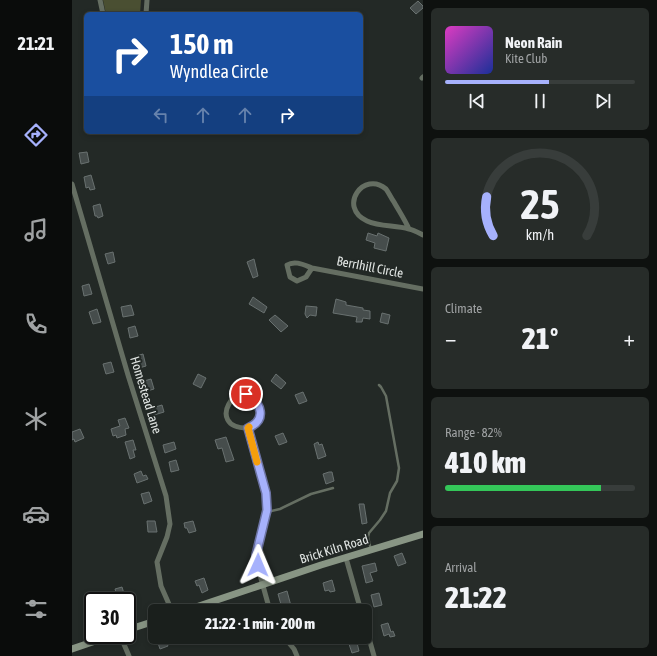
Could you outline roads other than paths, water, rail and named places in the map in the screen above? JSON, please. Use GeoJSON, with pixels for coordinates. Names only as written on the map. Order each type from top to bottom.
{"type":"FeatureCollection","features":[{"type":"Feature","properties":{"kind":"main road","name":"Brick Kiln Road"},"geometry":{"type":"LineString","coordinates":[[205,604],[423,534]]}},
{"type":"Feature","properties":{"kind":"main road"},"geometry":{"type":"LineString","coordinates":[[136,627],[148,623]]}},
{"type":"Feature","properties":{"kind":"main road"},"geometry":{"type":"LineString","coordinates":[[72,649],[87,644]]}},
{"type":"Feature","properties":{"kind":"street"},"geometry":{"type":"LineString","coordinates":[[100,0],[103,12]]}},
{"type":"Feature","properties":{"kind":"street"},"geometry":{"type":"LineString","coordinates":[[146,12],[147,0]]}},
{"type":"Feature","properties":{"kind":"street","name":"Homestead Lane"},"geometry":{"type":"LineString","coordinates":[[72,184],[128,375],[166,496],[170,524],[167,537],[157,562],[161,586],[169,604]]}},
{"type":"Feature","properties":{"kind":"street"},"geometry":{"type":"LineString","coordinates":[[410,229],[385,189],[372,184],[365,185],[359,189],[354,201],[356,212],[366,221],[410,229],[423,235]]}},
{"type":"Feature","properties":{"kind":"street","name":"BerrIhill Circle"},"geometry":{"type":"LineString","coordinates":[[312,268],[306,277],[297,282],[290,277],[287,265],[291,262],[312,268],[423,289]]}},
{"type":"Feature","properties":{"kind":"street"},"geometry":{"type":"LineString","coordinates":[[246,394],[256,401],[260,408],[260,415],[256,423],[248,428],[238,428],[234,426],[228,420],[226,414],[232,398],[239,395],[246,394]]}},
{"type":"Feature","properties":{"kind":"street"},"geometry":{"type":"LineString","coordinates":[[248,428],[266,493],[266,512],[256,555],[268,604]]}},
{"type":"Feature","properties":{"kind":"street"},"geometry":{"type":"LineString","coordinates":[[346,558],[359,604]]}},
{"type":"Feature","properties":{"kind":"street"},"geometry":{"type":"LineString","coordinates":[[123,644],[128,656]]}},
{"type":"Feature","properties":{"kind":"street"},"geometry":{"type":"LineString","coordinates":[[290,644],[297,656]]}},
{"type":"Feature","properties":{"kind":"street"},"geometry":{"type":"LineString","coordinates":[[371,644],[374,656]]}},
{"type":"Feature","properties":{"kind":"lane"},"geometry":{"type":"LineString","coordinates":[[371,550],[368,537],[369,533],[386,511],[390,493],[397,481],[399,468],[386,396],[379,385]]}},
{"type":"Feature","properties":{"kind":"lane"},"geometry":{"type":"LineString","coordinates":[[266,512],[280,509],[311,494],[332,488]]}}]}
